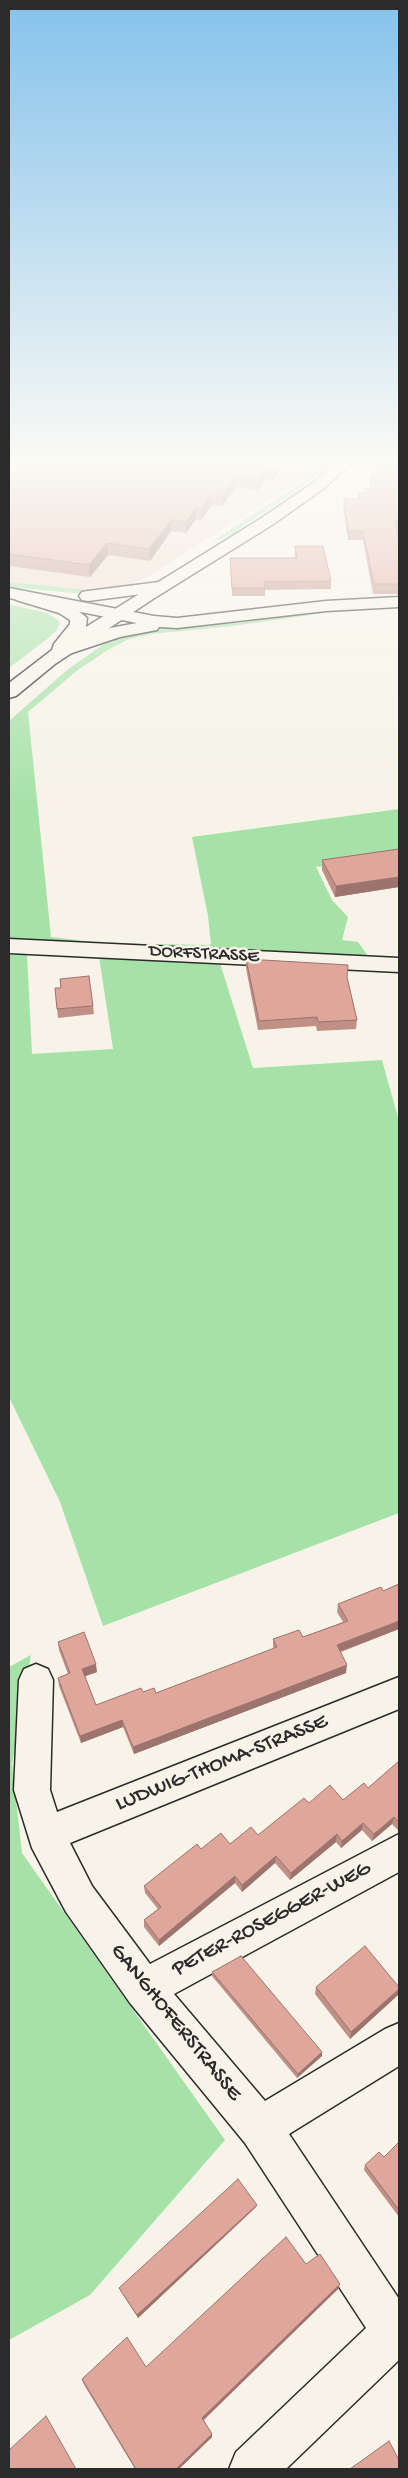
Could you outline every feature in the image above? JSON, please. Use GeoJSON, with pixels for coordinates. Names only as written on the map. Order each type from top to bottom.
{"type":"FeatureCollection","features":[{"type":"Feature","properties":{"kind":"street"},"geometry":{"type":"LineString","coordinates":[[9,692],[49,660],[173,579]]}},
{"type":"Feature","properties":{"kind":"street"},"geometry":{"type":"LineString","coordinates":[[88,596],[159,587]]}},
{"type":"Feature","properties":{"kind":"street"},"geometry":{"type":"LineString","coordinates":[[13,594],[88,596],[190,614],[237,617]]}},
{"type":"Feature","properties":{"kind":"street"},"geometry":{"type":"LineString","coordinates":[[13,594],[177,623]]}},
{"type":"Feature","properties":{"kind":"street"},"geometry":{"type":"LineString","coordinates":[[13,594],[65,608],[75,614],[79,621],[74,633],[49,660]]}},
{"type":"Feature","properties":{"kind":"street"},"geometry":{"type":"LineString","coordinates":[[66,650],[134,628],[342,604],[399,602]]}},
{"type":"Feature","properties":{"kind":"street","name":"DORFSTRASSE"},"geometry":{"type":"LineString","coordinates":[[9,946],[399,965]]}},
{"type":"Feature","properties":{"kind":"street","name":"GANGHOFERSTRASSE"},"geometry":{"type":"LineString","coordinates":[[36,1680],[32,1790],[46,1835],[79,1899],[144,1989],[260,2128],[398,2332]]}},
{"type":"Feature","properties":{"kind":"street","name":"LUDWIG-THOMA-STRASSE"},"geometry":{"type":"LineString","coordinates":[[46,1835],[399,1693]]}},
{"type":"Feature","properties":{"kind":"street","name":"PETER-ROSEGGER-WEG"},"geometry":{"type":"LineString","coordinates":[[144,1989],[399,1852]]}},
{"type":"Feature","properties":{"kind":"street"},"geometry":{"type":"LineString","coordinates":[[260,2128],[399,2043]]}},
{"type":"Feature","properties":{"kind":"street"},"geometry":{"type":"LineString","coordinates":[[252,2469],[398,2332]]}},
{"type":"Feature","properties":{"kind":"shaded area"},"geometry":{"type":"Polygon","coordinates":[[[9,579],[143,579],[126,586],[81,589],[9,582],[9,579]]]}},
{"type":"Feature","properties":{"kind":"green space"},"geometry":{"type":"Polygon","coordinates":[[[9,582],[81,589],[110,589],[84,594],[9,587],[9,582]]]}},
{"type":"Feature","properties":{"kind":"green space"},"geometry":{"type":"Polygon","coordinates":[[[9,604],[47,613],[60,621],[57,630],[9,668],[9,604]]]}},
{"type":"Feature","properties":{"kind":"green space"},"geometry":{"type":"Polygon","coordinates":[[[377,607],[377,609],[332,612],[233,626],[152,634],[129,639],[79,669],[28,712],[51,937],[102,943],[211,944],[208,916],[192,837],[399,809],[399,856],[316,867],[332,900],[348,917],[342,940],[358,942],[370,959],[9,940],[9,721],[67,670],[104,644],[124,635],[145,631],[238,623],[334,609],[377,607]]]}},
{"type":"Feature","properties":{"kind":"green space"},"geometry":{"type":"Polygon","coordinates":[[[9,955],[27,955],[32,1054],[113,1049],[99,956],[220,963],[253,1068],[382,1060],[399,1121],[399,1513],[103,1626],[60,1502],[9,1397],[9,955]]]}},
{"type":"Feature","properties":{"kind":"green space"},"geometry":{"type":"Polygon","coordinates":[[[31,1655],[12,1764],[22,1853],[225,2140],[90,2295],[9,2340],[9,1667],[31,1655]]]}},
{"type":"Feature","properties":{"kind":"building"},"geometry":{"type":"Polygon","coordinates":[[[231,579],[330,579],[331,581],[264,582],[265,588],[232,588],[231,579]]]}},
{"type":"Feature","properties":{"kind":"building"},"geometry":{"type":"Polygon","coordinates":[[[373,579],[399,579],[399,584],[374,584],[373,579]]]}},
{"type":"Feature","properties":{"kind":"building"},"geometry":{"type":"Polygon","coordinates":[[[399,849],[399,877],[336,886],[322,860],[399,849]]]}},
{"type":"Feature","properties":{"kind":"building"},"geometry":{"type":"Polygon","coordinates":[[[246,959],[348,965],[347,977],[357,1020],[318,1022],[317,1017],[259,1021],[246,959]]]}},
{"type":"Feature","properties":{"kind":"building"},"geometry":{"type":"Polygon","coordinates":[[[89,976],[93,1006],[57,1009],[55,988],[61,988],[60,979],[89,976]]]}},
{"type":"Feature","properties":{"kind":"building"},"geometry":{"type":"Polygon","coordinates":[[[399,1584],[399,1621],[337,1645],[347,1665],[133,1747],[122,1720],[80,1736],[58,1678],[70,1673],[58,1642],[84,1632],[96,1664],[82,1669],[96,1705],[141,1688],[143,1692],[154,1688],[156,1693],[277,1647],[273,1639],[299,1630],[303,1637],[348,1621],[338,1604],[381,1587],[383,1591],[399,1584]]]}},
{"type":"Feature","properties":{"kind":"building"},"geometry":{"type":"Polygon","coordinates":[[[399,1761],[399,1822],[394,1817],[374,1834],[363,1823],[342,1841],[337,1834],[291,1873],[276,1856],[242,1885],[235,1876],[159,1940],[144,1920],[161,1907],[144,1886],[197,1844],[201,1849],[221,1833],[230,1844],[251,1827],[258,1835],[304,1798],[309,1803],[330,1785],[343,1800],[364,1783],[368,1788],[399,1761]]]}},
{"type":"Feature","properties":{"kind":"building"},"geometry":{"type":"Polygon","coordinates":[[[365,1946],[399,1989],[351,2032],[316,1987],[365,1946]]]}},
{"type":"Feature","properties":{"kind":"building"},"geometry":{"type":"Polygon","coordinates":[[[241,1956],[322,2052],[298,2074],[212,1972],[241,1956]]]}},
{"type":"Feature","properties":{"kind":"building"},"geometry":{"type":"Polygon","coordinates":[[[399,2142],[399,2210],[365,2165],[379,2152],[384,2157],[399,2142]]]}},
{"type":"Feature","properties":{"kind":"building"},"geometry":{"type":"Polygon","coordinates":[[[238,2179],[257,2205],[137,2315],[119,2288],[238,2179]]]}},
{"type":"Feature","properties":{"kind":"building"},"geometry":{"type":"Polygon","coordinates":[[[286,2237],[306,2264],[320,2254],[340,2284],[202,2418],[212,2434],[176,2469],[136,2469],[82,2379],[127,2337],[146,2367],[286,2237]]]}},
{"type":"Feature","properties":{"kind":"building"},"geometry":{"type":"Polygon","coordinates":[[[46,2416],[76,2469],[9,2469],[9,2450],[46,2416]]]}},
{"type":"Feature","properties":{"kind":"building"},"geometry":{"type":"Polygon","coordinates":[[[389,2441],[399,2460],[399,2469],[350,2469],[389,2441]]]}}]}
